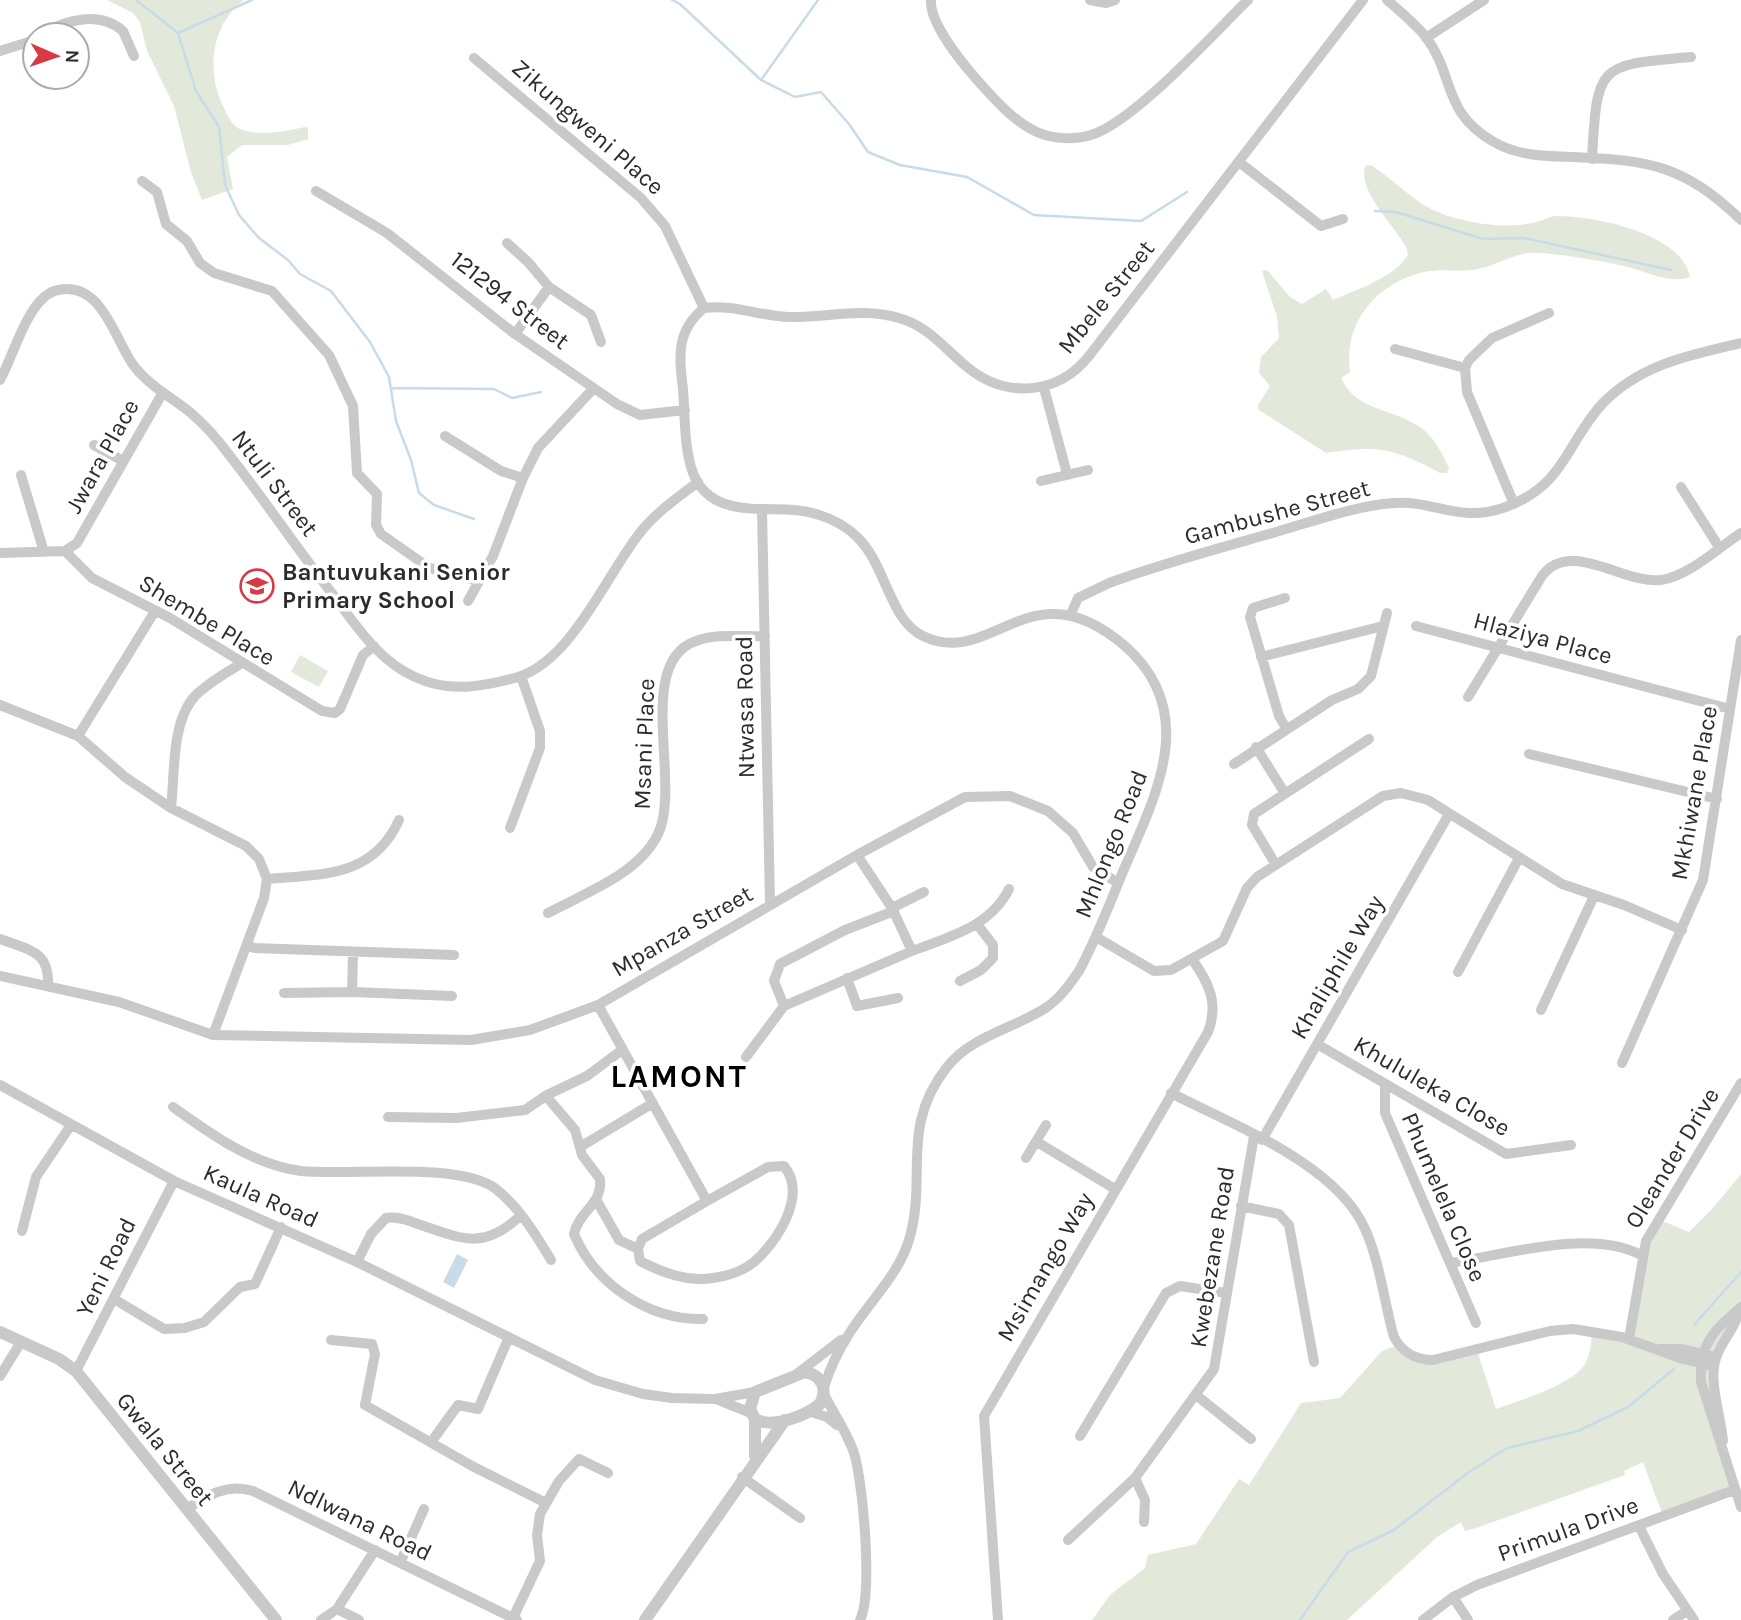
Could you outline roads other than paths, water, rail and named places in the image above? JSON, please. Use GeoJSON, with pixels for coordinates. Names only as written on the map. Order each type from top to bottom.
{"type":"FeatureCollection","features":[{"type":"Feature","properties":{"kind":"street"},"geometry":{"type":"LineString","coordinates":[[931,0],[934,19],[946,38],[968,71],[996,102],[1037,132],[1074,138],[1092,135],[1126,114],[1248,0]]}},
{"type":"Feature","properties":{"kind":"street"},"geometry":{"type":"LineString","coordinates":[[1090,0],[1106,3],[1115,0]]}},
{"type":"Feature","properties":{"kind":"street"},"geometry":{"type":"LineString","coordinates":[[1349,19],[1353,0]]}},
{"type":"Feature","properties":{"kind":"street","name":"Mbele Street"},"geometry":{"type":"LineString","coordinates":[[1044,388],[1082,365],[1363,0]]}},
{"type":"Feature","properties":{"kind":"street"},"geometry":{"type":"LineString","coordinates":[[1387,0],[1426,38],[1458,111],[1482,135],[1525,154],[1641,162],[1684,174],[1719,198],[1741,220]]}},
{"type":"Feature","properties":{"kind":"street"},"geometry":{"type":"LineString","coordinates":[[1426,38],[1484,0]]}},
{"type":"Feature","properties":{"kind":"street"},"geometry":{"type":"LineString","coordinates":[[67,21],[84,21]]}},
{"type":"Feature","properties":{"kind":"street"},"geometry":{"type":"LineString","coordinates":[[91,21],[100,22],[123,32],[134,56]]}},
{"type":"Feature","properties":{"kind":"street"},"geometry":{"type":"LineString","coordinates":[[0,51],[21,44]]}},
{"type":"Feature","properties":{"kind":"street","name":"Zikungweni Place"},"geometry":{"type":"LineString","coordinates":[[474,58],[645,202],[665,226],[704,308]]}},
{"type":"Feature","properties":{"kind":"street"},"geometry":{"type":"LineString","coordinates":[[1592,159],[1594,104],[1607,77],[1629,62],[1691,58]]}},
{"type":"Feature","properties":{"kind":"street"},"geometry":{"type":"LineString","coordinates":[[1239,162],[1321,226],[1343,219]]}},
{"type":"Feature","properties":{"kind":"street"},"geometry":{"type":"LineString","coordinates":[[142,181],[159,195],[166,224],[187,241],[200,263],[214,273],[272,290],[329,355],[342,377],[353,406],[357,473],[377,494],[376,525],[381,534],[428,567],[451,576],[479,580]]}},
{"type":"Feature","properties":{"kind":"street","name":"121294 Street"},"geometry":{"type":"LineString","coordinates":[[316,191],[387,233],[515,334],[593,388],[640,415],[685,410]]}},
{"type":"Feature","properties":{"kind":"street"},"geometry":{"type":"LineString","coordinates":[[507,243],[548,286],[591,315],[601,342]]}},
{"type":"Feature","properties":{"kind":"street"},"geometry":{"type":"LineString","coordinates":[[515,334],[548,286]]}},
{"type":"Feature","properties":{"kind":"street","name":"Ntuli Street"},"geometry":{"type":"LineString","coordinates":[[0,380],[34,308],[51,293],[62,289],[93,299],[108,319],[133,364],[162,394],[191,413],[229,454],[373,646],[396,667],[417,679],[443,686],[477,688],[521,676],[547,660],[563,644],[641,531],[698,482]]}},
{"type":"Feature","properties":{"kind":"street"},"geometry":{"type":"LineString","coordinates":[[698,482],[692,472],[680,341],[692,318],[704,308],[741,307],[786,317],[850,311],[882,313],[903,319],[931,333],[967,367],[995,383],[1024,390],[1044,388],[1067,474]]}},
{"type":"Feature","properties":{"kind":"street"},"geometry":{"type":"LineString","coordinates":[[1514,504],[1466,392],[1465,368],[1469,360],[1492,338],[1549,313]]}},
{"type":"Feature","properties":{"kind":"street","name":"Gambushe Street"},"geometry":{"type":"LineString","coordinates":[[1070,616],[1078,598],[1101,586],[1359,509],[1404,503],[1450,513],[1469,513],[1488,512],[1514,504],[1550,480],[1601,405],[1622,387],[1654,366],[1676,358],[1741,343]]}},
{"type":"Feature","properties":{"kind":"street"},"geometry":{"type":"LineString","coordinates":[[1395,349],[1465,368]]}},
{"type":"Feature","properties":{"kind":"street"},"geometry":{"type":"LineString","coordinates":[[468,601],[493,555],[523,478],[538,448],[593,388]]}},
{"type":"Feature","properties":{"kind":"street","name":"Jwara Place"},"geometry":{"type":"LineString","coordinates":[[65,551],[77,543],[87,529],[162,394]]}},
{"type":"Feature","properties":{"kind":"street"},"geometry":{"type":"LineString","coordinates":[[445,436],[501,471],[523,478]]}},
{"type":"Feature","properties":{"kind":"street"},"geometry":{"type":"LineString","coordinates":[[94,445],[123,461]]}},
{"type":"Feature","properties":{"kind":"street"},"geometry":{"type":"LineString","coordinates":[[1041,481],[1088,470]]}},
{"type":"Feature","properties":{"kind":"street"},"geometry":{"type":"LineString","coordinates":[[21,475],[44,552]]}},
{"type":"Feature","properties":{"kind":"street","name":"Mhlongo Road"},"geometry":{"type":"LineString","coordinates":[[698,482],[712,497],[726,505],[817,514],[842,525],[857,537],[878,564],[900,615],[920,635],[936,642],[953,645],[972,642],[1042,614],[1070,616],[1116,639],[1145,668],[1160,700],[1166,723],[1166,757],[1162,779],[1096,937],[1079,971],[1054,1002],[964,1051],[952,1061],[934,1086],[916,1132],[913,1223],[909,1240],[897,1266],[849,1333],[836,1356],[824,1391]]}},
{"type":"Feature","properties":{"kind":"street"},"geometry":{"type":"LineString","coordinates":[[1681,488],[1719,547]]}},
{"type":"Feature","properties":{"kind":"street","name":"Ntwasa Road"},"geometry":{"type":"LineString","coordinates":[[762,510],[770,904]]}},
{"type":"Feature","properties":{"kind":"street"},"geometry":{"type":"LineString","coordinates":[[1468,697],[1500,649],[1542,576],[1552,565],[1574,561],[1659,580],[1679,573],[1741,533]]}},
{"type":"Feature","properties":{"kind":"street"},"geometry":{"type":"LineString","coordinates":[[0,553],[65,551]]}},
{"type":"Feature","properties":{"kind":"street","name":"Shembe Place"},"geometry":{"type":"LineString","coordinates":[[65,551],[92,578],[213,644],[240,664],[322,711],[335,713],[363,655],[373,646]]}},
{"type":"Feature","properties":{"kind":"street"},"geometry":{"type":"LineString","coordinates":[[1285,598],[1258,605],[1251,612],[1261,657],[1279,716],[1286,728]]}},
{"type":"Feature","properties":{"kind":"street"},"geometry":{"type":"LineString","coordinates":[[78,736],[155,611]]}},
{"type":"Feature","properties":{"kind":"street"},"geometry":{"type":"LineString","coordinates":[[1234,764],[1256,747],[1332,700],[1366,684],[1371,676],[1387,612]]}},
{"type":"Feature","properties":{"kind":"street"},"geometry":{"type":"LineString","coordinates":[[1261,657],[1383,626]]}},
{"type":"Feature","properties":{"kind":"street","name":"Hlaziya Place"},"geometry":{"type":"LineString","coordinates":[[1416,626],[1730,709]]}},
{"type":"Feature","properties":{"kind":"street","name":"Msani Place"},"geometry":{"type":"LineString","coordinates":[[548,913],[636,862],[658,834],[666,803],[664,680],[673,658],[697,640],[765,636]]}},
{"type":"Feature","properties":{"kind":"street","name":"Mkhiwane Place"},"geometry":{"type":"LineString","coordinates":[[1622,1063],[1703,880],[1741,640]]}},
{"type":"Feature","properties":{"kind":"street"},"geometry":{"type":"LineString","coordinates":[[171,808],[179,734],[189,704],[205,687],[240,664]]}},
{"type":"Feature","properties":{"kind":"street"},"geometry":{"type":"LineString","coordinates":[[510,828],[540,748],[540,732],[521,676]]}},
{"type":"Feature","properties":{"kind":"street"},"geometry":{"type":"LineString","coordinates":[[0,705],[78,736],[125,777],[171,808],[246,846],[259,859],[267,878],[264,898],[212,1035]]}},
{"type":"Feature","properties":{"kind":"street"},"geometry":{"type":"LineString","coordinates":[[1276,864],[1252,825],[1252,818],[1258,809],[1369,739]]}},
{"type":"Feature","properties":{"kind":"street"},"geometry":{"type":"LineString","coordinates":[[1256,747],[1284,792]]}},
{"type":"Feature","properties":{"kind":"street"},"geometry":{"type":"LineString","coordinates":[[1529,754],[1717,799]]}},
{"type":"Feature","properties":{"kind":"street"},"geometry":{"type":"LineString","coordinates":[[1096,937],[1154,971],[1165,972],[1223,942],[1252,881],[1383,796],[1416,794],[1562,884],[1624,905],[1682,930]]}},
{"type":"Feature","properties":{"kind":"street","name":"Mpanza Street"},"geometry":{"type":"LineString","coordinates":[[0,976],[119,1002],[212,1035],[471,1040],[530,1030],[598,1005],[857,855],[954,802],[978,795],[998,795],[1022,800],[1048,811],[1073,834],[1093,867],[1118,883]]}},
{"type":"Feature","properties":{"kind":"street","name":"Khaliphile Way"},"geometry":{"type":"LineString","coordinates":[[1258,1138],[1317,1044],[1449,814]]}},
{"type":"Feature","properties":{"kind":"street"},"geometry":{"type":"LineString","coordinates":[[267,878],[351,869],[379,849],[399,820]]}},
{"type":"Feature","properties":{"kind":"street"},"geometry":{"type":"LineString","coordinates":[[857,855],[893,910],[912,951]]}},
{"type":"Feature","properties":{"kind":"street"},"geometry":{"type":"LineString","coordinates":[[1458,972],[1519,858]]}},
{"type":"Feature","properties":{"kind":"street"},"geometry":{"type":"LineString","coordinates":[[746,1057],[784,1006],[977,924],[998,907],[1009,889]]}},
{"type":"Feature","properties":{"kind":"street"},"geometry":{"type":"LineString","coordinates":[[784,1006],[774,981],[780,964],[845,930],[893,910],[924,892]]}},
{"type":"Feature","properties":{"kind":"street"},"geometry":{"type":"LineString","coordinates":[[1542,1010],[1594,896]]}},
{"type":"Feature","properties":{"kind":"street"},"geometry":{"type":"LineString","coordinates":[[960,981],[981,970],[993,958],[993,945],[977,924]]}},
{"type":"Feature","properties":{"kind":"street"},"geometry":{"type":"LineString","coordinates":[[0,939],[44,959],[48,967],[48,986]]}},
{"type":"Feature","properties":{"kind":"street"},"geometry":{"type":"LineString","coordinates":[[247,944],[254,948],[353,954],[454,955]]}},
{"type":"Feature","properties":{"kind":"street"},"geometry":{"type":"LineString","coordinates":[[352,992],[353,954]]}},
{"type":"Feature","properties":{"kind":"street","name":"Msimango Way"},"geometry":{"type":"LineString","coordinates":[[998,1620],[984,1416],[1208,1032],[1214,1012],[1207,980],[1192,959]]}},
{"type":"Feature","properties":{"kind":"street"},"geometry":{"type":"LineString","coordinates":[[848,978],[857,1006],[898,998]]}},
{"type":"Feature","properties":{"kind":"street"},"geometry":{"type":"LineString","coordinates":[[284,992],[452,996]]}},
{"type":"Feature","properties":{"kind":"street"},"geometry":{"type":"LineString","coordinates":[[598,1005],[707,1200]]}},
{"type":"Feature","properties":{"kind":"street","name":"Khululeka Close"},"geometry":{"type":"LineString","coordinates":[[1317,1044],[1506,1154],[1571,1144]]}},
{"type":"Feature","properties":{"kind":"street"},"geometry":{"type":"LineString","coordinates":[[388,1117],[456,1118],[517,1112],[580,1080],[622,1050]]}},
{"type":"Feature","properties":{"kind":"street","name":"Oleander Drive"},"geometry":{"type":"LineString","coordinates":[[1629,1339],[1641,1255],[1651,1231],[1741,1083]]}},
{"type":"Feature","properties":{"kind":"street","name":"Kaula Road"},"geometry":{"type":"LineString","coordinates":[[0,1085],[174,1181],[357,1262],[612,1386],[658,1397],[715,1399],[755,1392]]}},
{"type":"Feature","properties":{"kind":"street","name":"Phumelela Close"},"geometry":{"type":"LineString","coordinates":[[1385,1086],[1385,1113],[1476,1323]]}},
{"type":"Feature","properties":{"kind":"street","name":"Kwebezane Road"},"geometry":{"type":"LineString","coordinates":[[1068,1540],[1135,1478],[1196,1395],[1216,1362],[1241,1206],[1258,1138],[1171,1093]]}},
{"type":"Feature","properties":{"kind":"street"},"geometry":{"type":"LineString","coordinates":[[546,1096],[575,1130],[586,1161],[600,1179],[597,1200],[579,1219],[574,1234],[597,1272],[638,1303],[673,1316],[703,1319]]}},
{"type":"Feature","properties":{"kind":"street"},"geometry":{"type":"LineString","coordinates":[[580,1147],[653,1103]]}},
{"type":"Feature","properties":{"kind":"street"},"geometry":{"type":"LineString","coordinates":[[173,1107],[225,1144],[299,1171],[444,1172],[495,1188],[521,1215],[551,1260]]}},
{"type":"Feature","properties":{"kind":"street"},"geometry":{"type":"LineString","coordinates":[[22,1231],[36,1177],[71,1125]]}},
{"type":"Feature","properties":{"kind":"street"},"geometry":{"type":"LineString","coordinates":[[1026,1158],[1046,1125]]}},
{"type":"Feature","properties":{"kind":"street"},"geometry":{"type":"LineString","coordinates":[[1258,1138],[1322,1175],[1356,1212],[1370,1240],[1394,1337],[1408,1353],[1433,1360],[1566,1329],[1596,1331],[1715,1362]]}},
{"type":"Feature","properties":{"kind":"street"},"geometry":{"type":"LineString","coordinates":[[1037,1142],[1115,1189]]}},
{"type":"Feature","properties":{"kind":"street"},"geometry":{"type":"LineString","coordinates":[[781,1164],[791,1179],[791,1199],[782,1228],[768,1248],[747,1267],[714,1278],[693,1280],[668,1275],[640,1261],[638,1248],[642,1239],[768,1167],[781,1164]]}},
{"type":"Feature","properties":{"kind":"street","name":"Yeni Road"},"geometry":{"type":"LineString","coordinates":[[76,1371],[174,1181]]}},
{"type":"Feature","properties":{"kind":"street"},"geometry":{"type":"LineString","coordinates":[[597,1200],[619,1240],[625,1245],[638,1248]]}},
{"type":"Feature","properties":{"kind":"street"},"geometry":{"type":"LineString","coordinates":[[1241,1206],[1279,1214],[1289,1225],[1314,1362]]}},
{"type":"Feature","properties":{"kind":"street"},"geometry":{"type":"LineString","coordinates":[[357,1262],[375,1228],[386,1218],[398,1218],[455,1237],[475,1239],[499,1235],[521,1215]]}},
{"type":"Feature","properties":{"kind":"street"},"geometry":{"type":"LineString","coordinates":[[114,1299],[164,1329],[197,1326],[240,1287],[255,1284],[281,1227]]}},
{"type":"Feature","properties":{"kind":"street"},"geometry":{"type":"LineString","coordinates":[[1450,1263],[1556,1246],[1599,1244],[1630,1249],[1641,1255]]}},
{"type":"Feature","properties":{"kind":"street"},"geometry":{"type":"LineString","coordinates":[[1080,1436],[1166,1293],[1180,1286],[1226,1293]]}},
{"type":"Feature","properties":{"kind":"street"},"geometry":{"type":"LineString","coordinates":[[1740,1308],[1722,1322],[1701,1358],[1701,1382],[1741,1507]]}},
{"type":"Feature","properties":{"kind":"street"},"geometry":{"type":"LineString","coordinates":[[1724,1454],[1715,1362],[1736,1327],[1740,1308]]}},
{"type":"Feature","properties":{"kind":"street","name":"Gwala Street"},"geometry":{"type":"LineString","coordinates":[[0,1332],[59,1359],[76,1371],[276,1620]]}},
{"type":"Feature","properties":{"kind":"street","name":"Mhlongo Road"},"geometry":{"type":"LineString","coordinates":[[797,1373],[828,1353],[849,1333]]}},
{"type":"Feature","properties":{"kind":"street"},"geometry":{"type":"LineString","coordinates":[[432,1441],[458,1405],[478,1409],[509,1337]]}},
{"type":"Feature","properties":{"kind":"street"},"geometry":{"type":"LineString","coordinates":[[331,1340],[372,1344],[375,1354],[365,1405],[481,1471],[546,1503]]}},
{"type":"Feature","properties":{"kind":"street"},"geometry":{"type":"LineString","coordinates":[[0,1376],[21,1342]]}},
{"type":"Feature","properties":{"kind":"street"},"geometry":{"type":"LineString","coordinates":[[755,1460],[755,1392],[797,1373],[813,1374],[853,1451],[859,1475],[868,1585],[860,1620]]}},
{"type":"Feature","properties":{"kind":"street"},"geometry":{"type":"LineString","coordinates":[[753,1416],[766,1423],[808,1412],[820,1404],[824,1391]]}},
{"type":"Feature","properties":{"kind":"street"},"geometry":{"type":"LineString","coordinates":[[1196,1395],[1251,1439]]}},
{"type":"Feature","properties":{"kind":"street","name":"Kaula Road"},"geometry":{"type":"LineString","coordinates":[[715,1399],[753,1416]]}},
{"type":"Feature","properties":{"kind":"street"},"geometry":{"type":"LineString","coordinates":[[808,1412],[827,1417],[843,1430]]}},
{"type":"Feature","properties":{"kind":"street"},"geometry":{"type":"LineString","coordinates":[[645,1620],[742,1477],[785,1420]]}},
{"type":"Feature","properties":{"kind":"street","name":"Ndlwana Road"},"geometry":{"type":"LineString","coordinates":[[187,1509],[215,1492],[245,1489],[515,1619],[540,1561],[538,1523],[559,1481],[579,1459],[608,1473]]}},
{"type":"Feature","properties":{"kind":"street"},"geometry":{"type":"LineString","coordinates":[[742,1477],[800,1518]]}},
{"type":"Feature","properties":{"kind":"street"},"geometry":{"type":"LineString","coordinates":[[1135,1478],[1145,1500],[1144,1522]]}},
{"type":"Feature","properties":{"kind":"street","name":"Primula Drive"},"geometry":{"type":"LineString","coordinates":[[1423,1620],[1453,1597],[1477,1585],[1734,1490]]}},
{"type":"Feature","properties":{"kind":"street"},"geometry":{"type":"LineString","coordinates":[[400,1563],[424,1509]]}},
{"type":"Feature","properties":{"kind":"street"},"geometry":{"type":"LineString","coordinates":[[1639,1525],[1663,1574],[1694,1620]]}},
{"type":"Feature","properties":{"kind":"street"},"geometry":{"type":"LineString","coordinates":[[321,1620],[337,1609],[375,1550]]}},
{"type":"Feature","properties":{"kind":"street"},"geometry":{"type":"LineString","coordinates":[[1453,1597],[1468,1620]]}},
{"type":"Feature","properties":{"kind":"street"},"geometry":{"type":"LineString","coordinates":[[337,1609],[359,1620]]}},
{"type":"Feature","properties":{"kind":"street"},"geometry":{"type":"LineString","coordinates":[[1672,1620],[1687,1611]]}},
{"type":"Feature","properties":{"kind":"water"},"geometry":{"type":"Polygon","coordinates":[[[457,1254],[468,1260],[454,1288],[443,1282],[457,1254]]]}},
{"type":"Feature","properties":{"kind":"waterway"},"geometry":{"type":"LineString","coordinates":[[136,0],[178,33],[252,0]]}},
{"type":"Feature","properties":{"kind":"waterway"},"geometry":{"type":"LineString","coordinates":[[672,0],[680,4],[761,80],[795,97],[821,92],[849,124],[868,152],[900,165],[967,177],[1034,215],[1141,221],[1187,192]]}},
{"type":"Feature","properties":{"kind":"waterway"},"geometry":{"type":"LineString","coordinates":[[761,80],[818,0]]}},
{"type":"Feature","properties":{"kind":"waterway"},"geometry":{"type":"LineString","coordinates":[[178,33],[196,91],[219,127],[225,185],[239,215],[259,238],[288,260],[300,274],[331,291],[370,342],[389,377],[396,421],[411,460],[419,493],[434,505],[474,519]]}},
{"type":"Feature","properties":{"kind":"waterway"},"geometry":{"type":"LineString","coordinates":[[1375,211],[1396,212],[1483,239],[1524,238],[1671,270]]}},
{"type":"Feature","properties":{"kind":"waterway"},"geometry":{"type":"LineString","coordinates":[[391,388],[494,389],[512,398],[541,392]]}},
{"type":"Feature","properties":{"kind":"waterway"},"geometry":{"type":"LineString","coordinates":[[1694,1325],[1741,1272]]}},
{"type":"Feature","properties":{"kind":"waterway"},"geometry":{"type":"LineString","coordinates":[[1300,1620],[1348,1552],[1394,1530],[1469,1472],[1507,1448],[1578,1431],[1628,1407],[1674,1369]]}},
{"type":"Feature","properties":{"kind":"place","name":"Bantuvukani Senior Primary School"},"geometry":{"type":"Point","coordinates":[257,586]}},
{"type":"Feature","properties":{"kind":"district","name":"LAMONT"},"geometry":{"type":"Point","coordinates":[679,1076]}}]}
